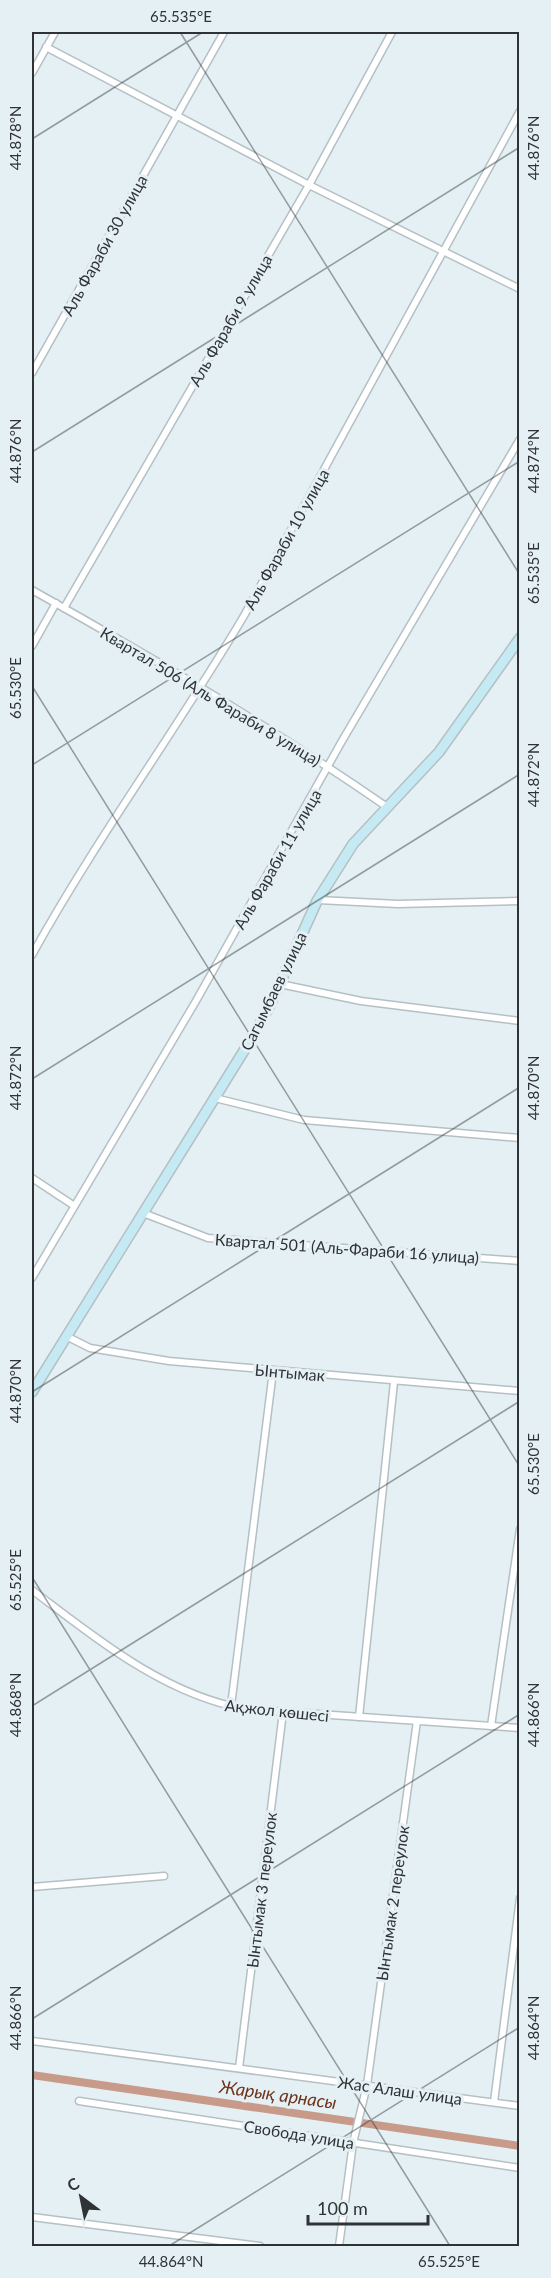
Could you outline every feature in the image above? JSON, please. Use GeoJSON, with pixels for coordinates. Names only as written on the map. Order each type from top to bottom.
{"type":"FeatureCollection","features":[{"type":"Feature","properties":{"kind":"street"},"geometry":{"type":"LineString","coordinates":[[32,74],[55,32]]}},
{"type":"Feature","properties":{"kind":"street","name":"Аль Фараби 30 улица"},"geometry":{"type":"LineString","coordinates":[[32,373],[224,32]]}},
{"type":"Feature","properties":{"kind":"street","name":"Аль Фараби 9 улица"},"geometry":{"type":"LineString","coordinates":[[64,608],[309,185],[392,32]]}},
{"type":"Feature","properties":{"kind":"street"},"geometry":{"type":"LineString","coordinates":[[46,47],[309,185],[519,288]]}},
{"type":"Feature","properties":{"kind":"street","name":"Аль Фараби 10 улица"},"geometry":{"type":"LineString","coordinates":[[32,955],[106,829],[202,687],[278,555],[519,111]]}},
{"type":"Feature","properties":{"kind":"street","name":"Аль Фараби 11 улица"},"geometry":{"type":"LineString","coordinates":[[32,1278],[196,1001],[342,741],[519,439]]}},
{"type":"Feature","properties":{"kind":"street","name":"Квартал 506 (Аль Фараби 8 улица)"},"geometry":{"type":"LineString","coordinates":[[32,590],[202,687],[329,767],[387,807]]}},
{"type":"Feature","properties":{"kind":"street"},"geometry":{"type":"LineString","coordinates":[[32,646],[56,603]]}},
{"type":"Feature","properties":{"kind":"street","name":"Сагымбаев улица"},"geometry":{"type":"LineString","coordinates":[[32,1392],[250,1041],[280,984],[318,900],[353,844],[439,752],[519,638]]}},
{"type":"Feature","properties":{"kind":"street"},"geometry":{"type":"LineString","coordinates":[[318,900],[398,904],[519,901]]}},
{"type":"Feature","properties":{"kind":"street"},"geometry":{"type":"LineString","coordinates":[[280,984],[362,1001],[519,1021]]}},
{"type":"Feature","properties":{"kind":"street"},"geometry":{"type":"LineString","coordinates":[[215,1098],[303,1120],[519,1138]]}},
{"type":"Feature","properties":{"kind":"street"},"geometry":{"type":"LineString","coordinates":[[32,1178],[74,1205]]}},
{"type":"Feature","properties":{"kind":"street","name":"Квартал 501 (Аль-Фараби 16 улица)"},"geometry":{"type":"LineString","coordinates":[[143,1213],[207,1238],[519,1261]]}},
{"type":"Feature","properties":{"kind":"street","name":"Ынтымак"},"geometry":{"type":"LineString","coordinates":[[65,1336],[90,1348],[115,1354],[273,1371],[519,1391]]}},
{"type":"Feature","properties":{"kind":"street"},"geometry":{"type":"LineString","coordinates":[[231,1707],[273,1371]]}},
{"type":"Feature","properties":{"kind":"street"},"geometry":{"type":"LineString","coordinates":[[359,1717],[394,1382]]}},
{"type":"Feature","properties":{"kind":"street"},"geometry":{"type":"LineString","coordinates":[[491,1726],[519,1529]]}},
{"type":"Feature","properties":{"kind":"street","name":"Ақжол көшесі"},"geometry":{"type":"LineString","coordinates":[[32,1590],[94,1637],[178,1689],[231,1707],[519,1728]]}},
{"type":"Feature","properties":{"kind":"street","name":"Ынтымак 3 переулок"},"geometry":{"type":"LineString","coordinates":[[239,2068],[283,1712]]}},
{"type":"Feature","properties":{"kind":"street","name":"Ынтымак 2 переулок"},"geometry":{"type":"LineString","coordinates":[[339,2247],[353,2143],[366,2085],[417,1721]]}},
{"type":"Feature","properties":{"kind":"street"},"geometry":{"type":"LineString","coordinates":[[32,1887],[164,1876]]}},
{"type":"Feature","properties":{"kind":"street"},"geometry":{"type":"LineString","coordinates":[[494,2102],[519,1899]]}},
{"type":"Feature","properties":{"kind":"street","name":"Жас Алаш улица"},"geometry":{"type":"LineString","coordinates":[[32,2041],[519,2106]]}},
{"type":"Feature","properties":{"kind":"street","name":"Свобода улица"},"geometry":{"type":"LineString","coordinates":[[79,2101],[519,2168]]}},
{"type":"Feature","properties":{"kind":"street"},"geometry":{"type":"LineString","coordinates":[[32,2217],[260,2247]]}},
{"type":"Feature","properties":{"kind":"waterway","name":"Жарық арнасы"},"geometry":{"type":"LineString","coordinates":[[32,2075],[520,2146]]}}]}
